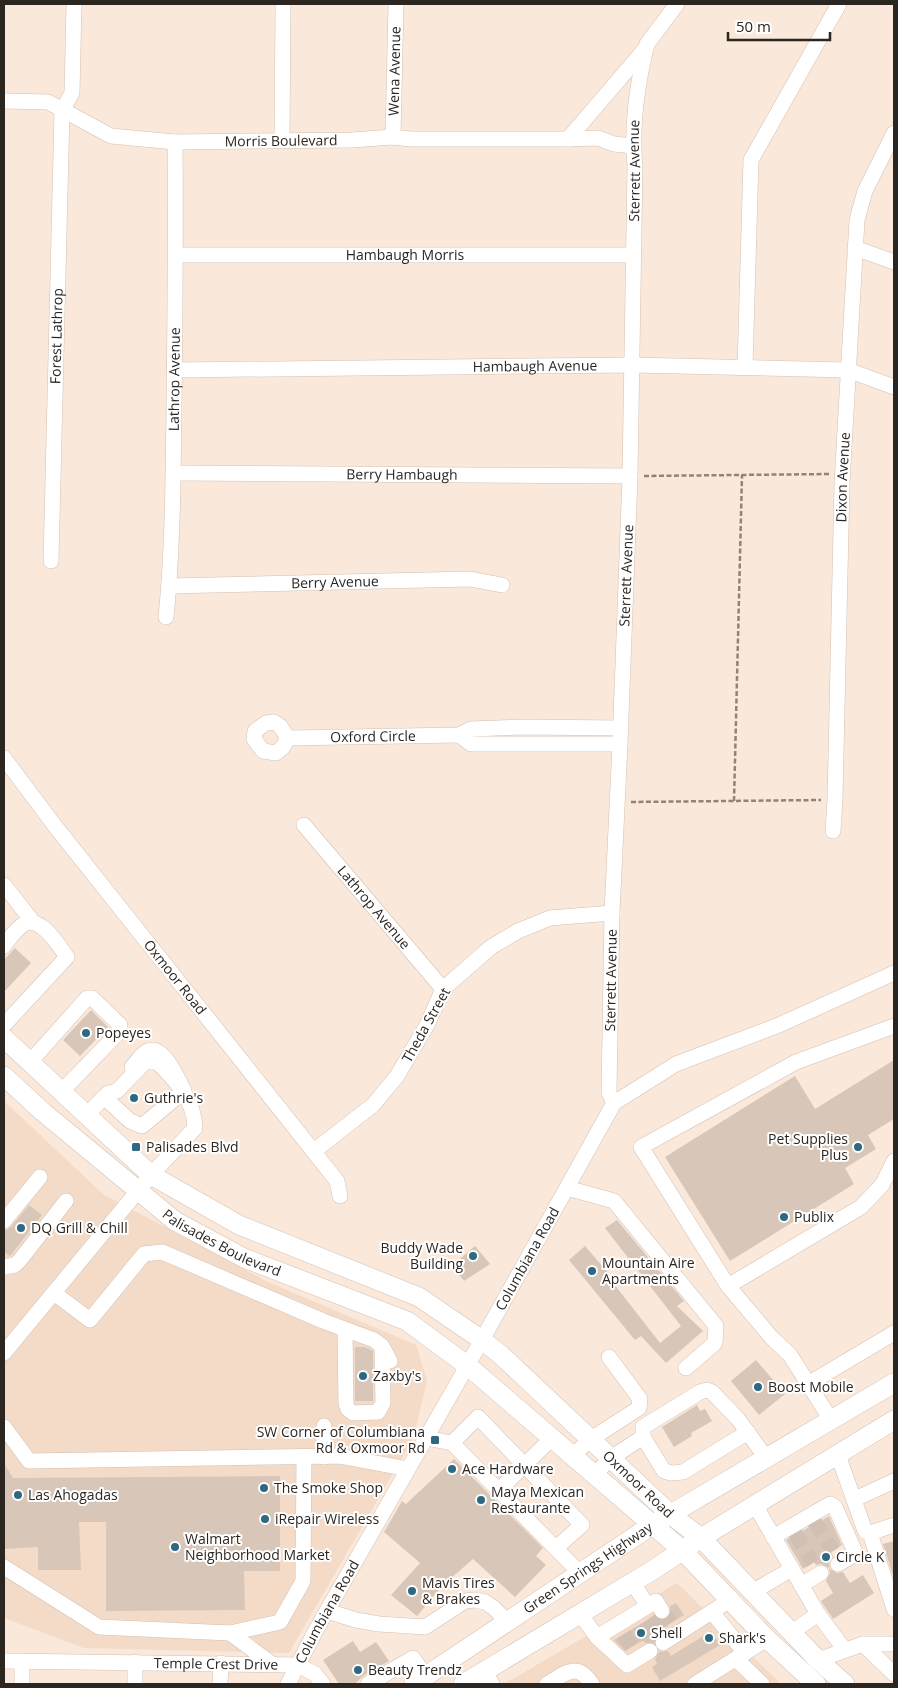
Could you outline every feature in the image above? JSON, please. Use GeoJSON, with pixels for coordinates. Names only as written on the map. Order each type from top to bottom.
{"type":"FeatureCollection","features":[{"type":"Feature","properties":{"kind":"main road","name":"Palisades Boulevard"},"geometry":{"type":"LineString","coordinates":[[4,1038],[151,1175],[239,1225],[419,1297]]}},
{"type":"Feature","properties":{"kind":"main road","name":"Palisades Boulevard"},"geometry":{"type":"LineString","coordinates":[[4,1076],[43,1112],[175,1221],[244,1258],[407,1321],[468,1366]]}},
{"type":"Feature","properties":{"kind":"main road","name":"Oxmoor Road"},"geometry":{"type":"LineString","coordinates":[[419,1297],[501,1355],[670,1514],[701,1538],[818,1660],[846,1684]]}},
{"type":"Feature","properties":{"kind":"main road","name":"Oxmoor Road"},"geometry":{"type":"LineString","coordinates":[[468,1366],[682,1550],[767,1639],[816,1684]]}},
{"type":"Feature","properties":{"kind":"main road","name":"Green Springs Highway"},"geometry":{"type":"LineString","coordinates":[[420,1681],[652,1525],[894,1383]]}},
{"type":"Feature","properties":{"kind":"main road"},"geometry":{"type":"LineString","coordinates":[[463,1684],[488,1678],[580,1614],[894,1420]]}},
{"type":"Feature","properties":{"kind":"street"},"geometry":{"type":"LineString","coordinates":[[62,111],[72,93],[74,4]]}},
{"type":"Feature","properties":{"kind":"street"},"geometry":{"type":"LineString","coordinates":[[282,141],[283,4]]}},
{"type":"Feature","properties":{"kind":"street","name":"Wena Avenue"},"geometry":{"type":"LineString","coordinates":[[393,137],[396,4]]}},
{"type":"Feature","properties":{"kind":"street"},"geometry":{"type":"LineString","coordinates":[[568,139],[646,48],[677,4]]}},
{"type":"Feature","properties":{"kind":"street"},"geometry":{"type":"LineString","coordinates":[[745,367],[750,160],[839,4]]}},
{"type":"Feature","properties":{"kind":"street","name":"Sterrett Avenue"},"geometry":{"type":"LineString","coordinates":[[614,1103],[609,1093],[612,913],[630,476],[635,166],[633,146],[638,81],[646,48]]}},
{"type":"Feature","properties":{"kind":"street","name":"Morris Boulevard"},"geometry":{"type":"LineString","coordinates":[[4,101],[48,102],[111,136],[175,142],[352,140],[393,137],[419,139],[598,138],[614,144],[633,146]]}},
{"type":"Feature","properties":{"kind":"street","name":"Forest Lathrop"},"geometry":{"type":"LineString","coordinates":[[51,561],[62,111]]}},
{"type":"Feature","properties":{"kind":"street","name":"Lathrop Avenue"},"geometry":{"type":"LineString","coordinates":[[166,617],[171,569],[173,473],[176,255],[175,142]]}},
{"type":"Feature","properties":{"kind":"street","name":"Dixon Avenue"},"geometry":{"type":"LineString","coordinates":[[833,831],[842,483],[857,220],[865,191],[884,151],[892,143]]}},
{"type":"Feature","properties":{"kind":"street"},"geometry":{"type":"LineString","coordinates":[[855,248],[894,262]]}},
{"type":"Feature","properties":{"kind":"street","name":"Hambaugh Morris"},"geometry":{"type":"LineString","coordinates":[[176,255],[633,255]]}},
{"type":"Feature","properties":{"kind":"street","name":"Hambaugh Avenue"},"geometry":{"type":"LineString","coordinates":[[174,370],[633,365],[745,367],[848,370],[894,387]]}},
{"type":"Feature","properties":{"kind":"street","name":"Berry Hambaugh"},"geometry":{"type":"LineString","coordinates":[[173,473],[630,476]]}},
{"type":"Feature","properties":{"kind":"street","name":"Berry Avenue"},"geometry":{"type":"LineString","coordinates":[[169,586],[470,579],[502,585]]}},
{"type":"Feature","properties":{"kind":"street"},"geometry":{"type":"LineString","coordinates":[[523,728],[523,744]]}},
{"type":"Feature","properties":{"kind":"street","name":"Oxford Circle"},"geometry":{"type":"LineString","coordinates":[[288,738],[459,735],[471,729],[620,728]]}},
{"type":"Feature","properties":{"kind":"street","name":"Oxford Circle"},"geometry":{"type":"LineString","coordinates":[[459,735],[471,744],[620,744]]}},
{"type":"Feature","properties":{"kind":"street","name":"Oxmoor Road"},"geometry":{"type":"LineString","coordinates":[[4,758],[61,834],[338,1181],[340,1196]]}},
{"type":"Feature","properties":{"kind":"street","name":"Lathrop Avenue"},"geometry":{"type":"LineString","coordinates":[[304,825],[443,989]]}},
{"type":"Feature","properties":{"kind":"street"},"geometry":{"type":"LineString","coordinates":[[4,885],[34,922]]}},
{"type":"Feature","properties":{"kind":"street","name":"Theda Street"},"geometry":{"type":"LineString","coordinates":[[314,1151],[373,1105],[397,1076],[427,1025],[443,989],[491,947],[518,931],[550,918],[612,913]]}},
{"type":"Feature","properties":{"kind":"street"},"geometry":{"type":"LineString","coordinates":[[4,946],[22,926],[34,922],[45,928],[67,957],[4,1025]]}},
{"type":"Feature","properties":{"kind":"street","name":"Columbiana Road"},"geometry":{"type":"LineString","coordinates":[[288,1684],[327,1611],[468,1366],[614,1103],[676,1064],[779,1025],[894,973]]}},
{"type":"Feature","properties":{"kind":"street"},"geometry":{"type":"LineString","coordinates":[[30,1062],[87,998],[92,998],[120,1025],[120,1031],[61,1092]]}},
{"type":"Feature","properties":{"kind":"street"},"geometry":{"type":"LineString","coordinates":[[831,1420],[790,1355],[771,1337],[728,1286],[641,1147],[796,1062],[894,1026]]}},
{"type":"Feature","properties":{"kind":"street"},"geometry":{"type":"LineString","coordinates":[[4,1353],[151,1175],[195,1128],[194,1116],[184,1091],[164,1055],[155,1050],[147,1052],[87,1115]]}},
{"type":"Feature","properties":{"kind":"street"},"geometry":{"type":"LineString","coordinates":[[106,1095],[130,1122],[142,1126],[184,1091]]}},
{"type":"Feature","properties":{"kind":"street"},"geometry":{"type":"LineString","coordinates":[[728,1286],[861,1206],[882,1185],[894,1161]]}},
{"type":"Feature","properties":{"kind":"street"},"geometry":{"type":"LineString","coordinates":[[4,1221],[40,1177]]}},
{"type":"Feature","properties":{"kind":"street"},"geometry":{"type":"LineString","coordinates":[[567,1188],[614,1201],[716,1326],[715,1343],[686,1368]]}},
{"type":"Feature","properties":{"kind":"street"},"geometry":{"type":"LineString","coordinates":[[4,1267],[14,1266],[20,1260],[66,1201]]}},
{"type":"Feature","properties":{"kind":"street"},"geometry":{"type":"LineString","coordinates":[[54,1293],[90,1320],[144,1254],[162,1252],[345,1330],[374,1340],[382,1346],[390,1362]]}},
{"type":"Feature","properties":{"kind":"street"},"geometry":{"type":"LineString","coordinates":[[345,1330],[346,1404],[353,1413],[378,1412],[381,1409],[383,1403],[382,1346]]}},
{"type":"Feature","properties":{"kind":"street"},"geometry":{"type":"LineString","coordinates":[[808,1384],[894,1333]]}},
{"type":"Feature","properties":{"kind":"street"},"geometry":{"type":"LineString","coordinates":[[572,1456],[591,1439],[639,1408],[640,1399],[609,1357]]}},
{"type":"Feature","properties":{"kind":"street"},"geometry":{"type":"LineString","coordinates":[[748,1432],[683,1472],[677,1473],[664,1470],[644,1437],[642,1427],[700,1392],[707,1390],[712,1392],[748,1432],[766,1458]]}},
{"type":"Feature","properties":{"kind":"street"},"geometry":{"type":"LineString","coordinates":[[452,1443],[478,1417],[582,1525],[556,1548]]}},
{"type":"Feature","properties":{"kind":"street"},"geometry":{"type":"LineString","coordinates":[[324,1426],[324,1457]]}},
{"type":"Feature","properties":{"kind":"street"},"geometry":{"type":"LineString","coordinates":[[4,1428],[29,1461],[339,1456],[408,1469]]}},
{"type":"Feature","properties":{"kind":"street"},"geometry":{"type":"LineString","coordinates":[[594,1475],[611,1458],[644,1437]]}},
{"type":"Feature","properties":{"kind":"street"},"geometry":{"type":"LineString","coordinates":[[426,1438],[452,1443],[580,1573]]}},
{"type":"Feature","properties":{"kind":"street"},"geometry":{"type":"LineString","coordinates":[[498,1490],[552,1438]]}},
{"type":"Feature","properties":{"kind":"street"},"geometry":{"type":"LineString","coordinates":[[838,1455],[864,1528],[866,1532],[870,1533],[894,1609]]}},
{"type":"Feature","properties":{"kind":"street"},"geometry":{"type":"LineString","coordinates":[[4,1567],[99,1627],[230,1633],[280,1622],[303,1581],[304,1457]]}},
{"type":"Feature","properties":{"kind":"street"},"geometry":{"type":"LineString","coordinates":[[855,1499],[894,1481]]}},
{"type":"Feature","properties":{"kind":"street"},"geometry":{"type":"LineString","coordinates":[[773,1537],[793,1530],[830,1504],[835,1507],[856,1554],[837,1559]]}},
{"type":"Feature","properties":{"kind":"street"},"geometry":{"type":"LineString","coordinates":[[755,1505],[818,1614],[845,1650]]}},
{"type":"Feature","properties":{"kind":"street"},"geometry":{"type":"LineString","coordinates":[[870,1533],[894,1525]]}},
{"type":"Feature","properties":{"kind":"street"},"geometry":{"type":"LineString","coordinates":[[752,1592],[792,1569]]}},
{"type":"Feature","properties":{"kind":"street"},"geometry":{"type":"LineString","coordinates":[[801,1585],[818,1570]]}},
{"type":"Feature","properties":{"kind":"street"},"geometry":{"type":"LineString","coordinates":[[632,1582],[656,1623]]}},
{"type":"Feature","properties":{"kind":"street"},"geometry":{"type":"LineString","coordinates":[[327,1611],[356,1620],[379,1624],[425,1627],[466,1601],[474,1600],[485,1602],[508,1622]]}},
{"type":"Feature","properties":{"kind":"street"},"geometry":{"type":"LineString","coordinates":[[580,1614],[597,1637],[627,1665],[632,1643],[656,1623],[712,1612],[730,1600]]}},
{"type":"Feature","properties":{"kind":"street"},"geometry":{"type":"LineString","coordinates":[[712,1612],[762,1684]]}},
{"type":"Feature","properties":{"kind":"street"},"geometry":{"type":"LineString","coordinates":[[792,1632],[818,1614]]}},
{"type":"Feature","properties":{"kind":"street"},"geometry":{"type":"LineString","coordinates":[[230,1633],[272,1664]]}},
{"type":"Feature","properties":{"kind":"street"},"geometry":{"type":"LineString","coordinates":[[597,1637],[632,1643]]}},
{"type":"Feature","properties":{"kind":"street"},"geometry":{"type":"LineString","coordinates":[[695,1684],[767,1639]]}},
{"type":"Feature","properties":{"kind":"street"},"geometry":{"type":"LineString","coordinates":[[862,1644],[894,1674]]}},
{"type":"Feature","properties":{"kind":"street"},"geometry":{"type":"LineString","coordinates":[[818,1660],[862,1644],[894,1644]]}},
{"type":"Feature","properties":{"kind":"street"},"geometry":{"type":"LineString","coordinates":[[368,1684],[412,1658],[420,1681]]}},
{"type":"Feature","properties":{"kind":"street","name":"Temple Crest Drive"},"geometry":{"type":"LineString","coordinates":[[4,1661],[298,1665]]}},
{"type":"Feature","properties":{"kind":"street"},"geometry":{"type":"LineString","coordinates":[[22,1661],[22,1684]]}},
{"type":"Feature","properties":{"kind":"street","name":"Temple Crest Drive"},"geometry":{"type":"LineString","coordinates":[[136,1662],[136,1684]]}},
{"type":"Feature","properties":{"kind":"street"},"geometry":{"type":"LineString","coordinates":[[220,1684],[221,1663]]}},
{"type":"Feature","properties":{"kind":"street"},"geometry":{"type":"LineString","coordinates":[[298,1665],[315,1674],[323,1684]]}},
{"type":"Feature","properties":{"kind":"street"},"geometry":{"type":"LineString","coordinates":[[547,1684],[567,1672],[575,1671],[586,1674],[592,1684]]}},
{"type":"Feature","properties":{"kind":"path"},"geometry":{"type":"LineString","coordinates":[[630,476],[835,474],[842,483]]}},
{"type":"Feature","properties":{"kind":"path"},"geometry":{"type":"LineString","coordinates":[[734,801],[742,475]]}},
{"type":"Feature","properties":{"kind":"path"},"geometry":{"type":"LineString","coordinates":[[617,802],[835,800]]}},
{"type":"Feature","properties":{"kind":"shaded area"},"geometry":{"type":"Polygon","coordinates":[[[4,1101],[103,1194],[266,1281],[416,1345],[427,1381],[413,1439],[289,1653],[84,1648],[4,1618],[4,1101]]]}},
{"type":"Feature","properties":{"kind":"shaded area"},"geometry":{"type":"Polygon","coordinates":[[[677,1583],[781,1684],[504,1684],[677,1583]]]}},
{"type":"Feature","properties":{"kind":"building"},"geometry":{"type":"Polygon","coordinates":[[[15,948],[31,963],[4,992],[4,960],[15,948]]]}},
{"type":"Feature","properties":{"kind":"building","name":"Popeyes"},"geometry":{"type":"Polygon","coordinates":[[[91,1010],[108,1027],[80,1056],[63,1040],[91,1010]]]}},
{"type":"Feature","properties":{"kind":"building"},"geometry":{"type":"Polygon","coordinates":[[[894,1060],[894,1119],[868,1135],[876,1149],[845,1168],[854,1184],[730,1261],[665,1157],[795,1076],[815,1109],[894,1060]]]}},
{"type":"Feature","properties":{"kind":"building","name":"DQ Grill & Chill"},"geometry":{"type":"Polygon","coordinates":[[[29,1205],[42,1215],[10,1256],[4,1252],[4,1231],[11,1227],[29,1205]]]}},
{"type":"Feature","properties":{"kind":"building"},"geometry":{"type":"Polygon","coordinates":[[[617,1220],[684,1301],[677,1306],[703,1331],[666,1363],[641,1336],[635,1340],[569,1260],[585,1246],[616,1282],[614,1284],[660,1343],[681,1326],[605,1228],[617,1220]]]}},
{"type":"Feature","properties":{"kind":"building","name":"Buddy Wade Building"},"geometry":{"type":"Polygon","coordinates":[[[475,1246],[490,1264],[464,1281],[452,1266],[475,1246]]]}},
{"type":"Feature","properties":{"kind":"building","name":"Zaxby's"},"geometry":{"type":"Polygon","coordinates":[[[355,1347],[365,1347],[373,1351],[373,1401],[355,1401],[355,1347]]]}},
{"type":"Feature","properties":{"kind":"building","name":"Boost Mobile"},"geometry":{"type":"Polygon","coordinates":[[[756,1360],[785,1394],[759,1415],[731,1381],[756,1360]]]}},
{"type":"Feature","properties":{"kind":"building"},"geometry":{"type":"Polygon","coordinates":[[[697,1405],[700,1411],[705,1409],[712,1421],[691,1433],[692,1436],[674,1447],[662,1427],[697,1405]]]}},
{"type":"Feature","properties":{"kind":"building"},"geometry":{"type":"Polygon","coordinates":[[[454,1459],[543,1548],[536,1556],[546,1565],[515,1597],[473,1559],[442,1586],[417,1616],[391,1595],[420,1563],[384,1532],[402,1501],[406,1504],[454,1459]]]}},
{"type":"Feature","properties":{"kind":"building","name":"Walmart Neighborhood Market"},"geometry":{"type":"Polygon","coordinates":[[[4,1463],[13,1478],[280,1476],[280,1571],[244,1571],[245,1610],[106,1611],[106,1522],[79,1522],[81,1570],[38,1570],[38,1547],[4,1549],[4,1463]]]}},
{"type":"Feature","properties":{"kind":"building"},"geometry":{"type":"Polygon","coordinates":[[[829,1516],[842,1545],[831,1552],[833,1556],[829,1563],[830,1569],[837,1573],[843,1572],[850,1583],[863,1575],[874,1593],[833,1619],[821,1601],[833,1593],[826,1581],[830,1573],[829,1568],[821,1564],[816,1565],[814,1562],[803,1569],[786,1540],[829,1516]]]}},
{"type":"Feature","properties":{"kind":"building"},"geometry":{"type":"Polygon","coordinates":[[[894,1541],[894,1579],[883,1544],[894,1541]]]}},
{"type":"Feature","properties":{"kind":"building","name":"Shell"},"geometry":{"type":"Polygon","coordinates":[[[676,1603],[684,1615],[656,1632],[658,1635],[654,1643],[645,1643],[643,1640],[625,1651],[614,1640],[654,1616],[662,1620],[667,1619],[671,1611],[670,1606],[676,1603]]]}},
{"type":"Feature","properties":{"kind":"building"},"geometry":{"type":"Polygon","coordinates":[[[711,1631],[720,1645],[660,1681],[652,1667],[657,1664],[655,1659],[659,1652],[668,1651],[671,1656],[711,1631]]]}},
{"type":"Feature","properties":{"kind":"building"},"geometry":{"type":"Polygon","coordinates":[[[353,1641],[360,1652],[376,1642],[389,1661],[363,1676],[355,1684],[339,1684],[323,1660],[353,1641]]]}},
{"type":"Feature","properties":{"kind":"tunnel"},"geometry":{"type":"LineString","coordinates":[[814,1521],[833,1551]]}},
{"type":"Feature","properties":{"kind":"tunnel"},"geometry":{"type":"LineString","coordinates":[[795,1533],[813,1563]]}},
{"type":"Feature","properties":{"kind":"tunnel"},"geometry":{"type":"LineString","coordinates":[[662,1611],[671,1623]]}},
{"type":"Feature","properties":{"kind":"tunnel"},"geometry":{"type":"LineString","coordinates":[[650,1618],[659,1630]]}},
{"type":"Feature","properties":{"kind":"tunnel"},"geometry":{"type":"LineString","coordinates":[[640,1625],[654,1648]]}},
{"type":"Feature","properties":{"kind":"tunnel"},"geometry":{"type":"LineString","coordinates":[[624,1634],[632,1647]]}},
{"type":"Feature","properties":{"kind":"place","name":"Popeyes"},"geometry":{"type":"Point","coordinates":[86,1033]}},
{"type":"Feature","properties":{"kind":"place","name":"Guthrie's"},"geometry":{"type":"Point","coordinates":[134,1098]}},
{"type":"Feature","properties":{"kind":"place","name":"Palisades Blvd"},"geometry":{"type":"Point","coordinates":[136,1147]}},
{"type":"Feature","properties":{"kind":"place","name":"Pet Supplies Plus"},"geometry":{"type":"Point","coordinates":[858,1147]}},
{"type":"Feature","properties":{"kind":"place","name":"Publix"},"geometry":{"type":"Point","coordinates":[784,1217]}},
{"type":"Feature","properties":{"kind":"place","name":"DQ Grill & Chill"},"geometry":{"type":"Point","coordinates":[21,1228]}},
{"type":"Feature","properties":{"kind":"place","name":"Buddy Wade Building"},"geometry":{"type":"Point","coordinates":[473,1256]}},
{"type":"Feature","properties":{"kind":"place","name":"Mountain Aire Apartments"},"geometry":{"type":"Point","coordinates":[592,1271]}},
{"type":"Feature","properties":{"kind":"place","name":"Zaxby's"},"geometry":{"type":"Point","coordinates":[363,1376]}},
{"type":"Feature","properties":{"kind":"place","name":"Boost Mobile"},"geometry":{"type":"Point","coordinates":[758,1387]}},
{"type":"Feature","properties":{"kind":"place","name":"SW Corner of Columbiana Rd & Oxmoor Rd"},"geometry":{"type":"Point","coordinates":[435,1440]}},
{"type":"Feature","properties":{"kind":"place","name":"Ace Hardware"},"geometry":{"type":"Point","coordinates":[452,1469]}},
{"type":"Feature","properties":{"kind":"place","name":"The Smoke Shop"},"geometry":{"type":"Point","coordinates":[264,1488]}},
{"type":"Feature","properties":{"kind":"place","name":"Las Ahogadas"},"geometry":{"type":"Point","coordinates":[18,1495]}},
{"type":"Feature","properties":{"kind":"place","name":"Maya Mexican Restaurante"},"geometry":{"type":"Point","coordinates":[481,1500]}},
{"type":"Feature","properties":{"kind":"place","name":"iRepair Wireless"},"geometry":{"type":"Point","coordinates":[265,1519]}},
{"type":"Feature","properties":{"kind":"place","name":"Walmart Neighborhood Market"},"geometry":{"type":"Point","coordinates":[175,1547]}},
{"type":"Feature","properties":{"kind":"place","name":"Circle K"},"geometry":{"type":"Point","coordinates":[826,1557]}},
{"type":"Feature","properties":{"kind":"place","name":"Mavis Tires & Brakes"},"geometry":{"type":"Point","coordinates":[412,1591]}},
{"type":"Feature","properties":{"kind":"place","name":"Shell"},"geometry":{"type":"Point","coordinates":[641,1633]}},
{"type":"Feature","properties":{"kind":"place","name":"Shark's"},"geometry":{"type":"Point","coordinates":[709,1638]}},
{"type":"Feature","properties":{"kind":"place","name":"Beauty Trendz"},"geometry":{"type":"Point","coordinates":[358,1670]}}]}
